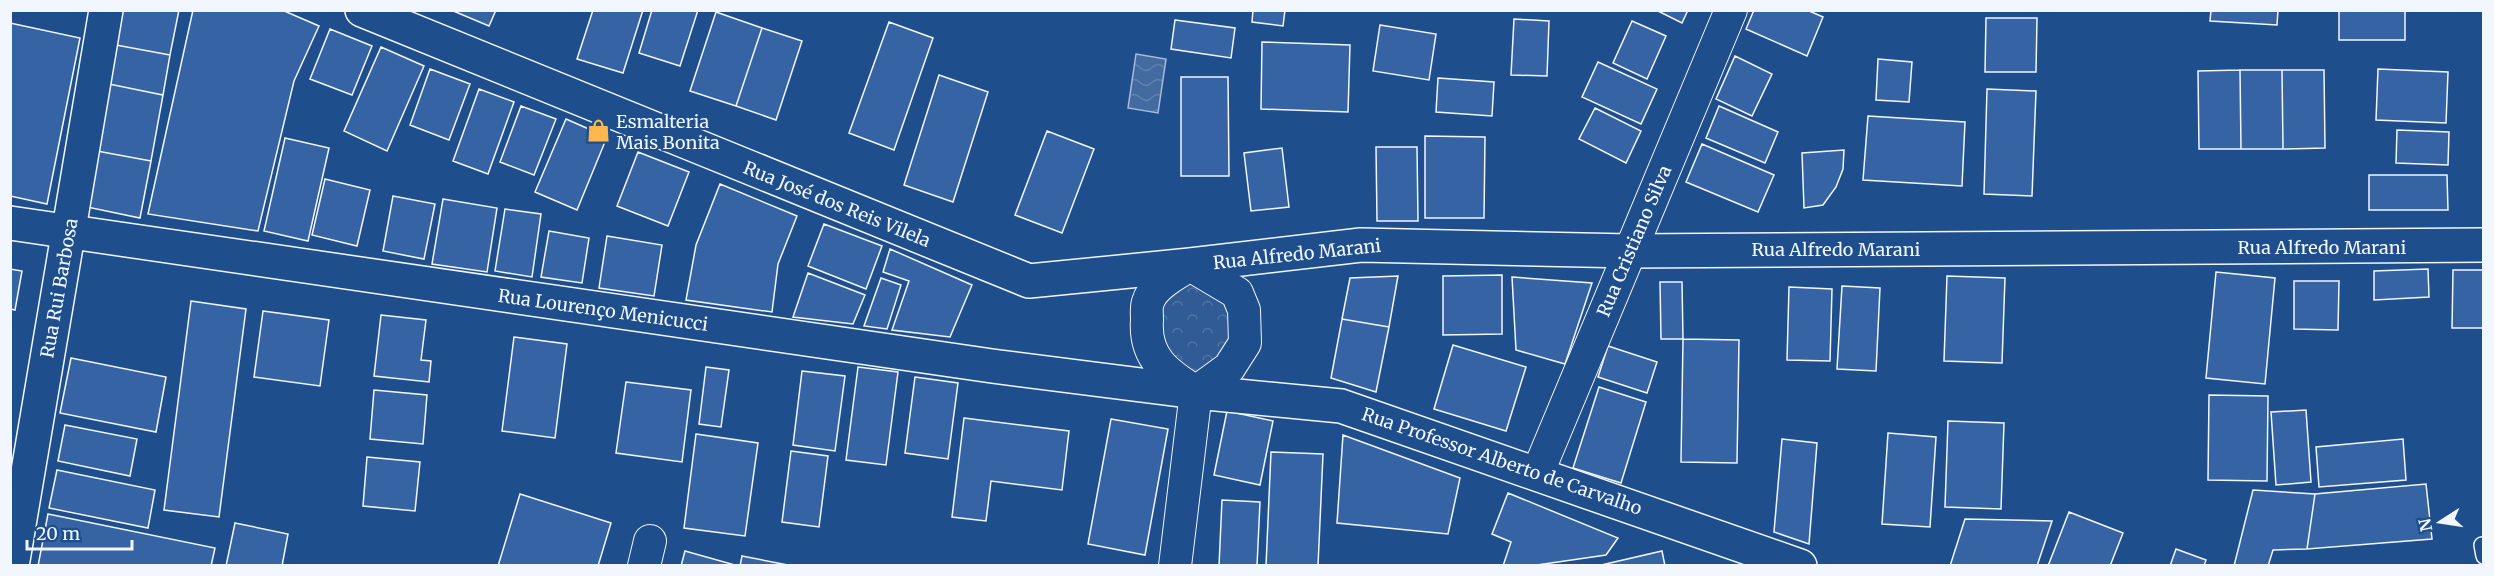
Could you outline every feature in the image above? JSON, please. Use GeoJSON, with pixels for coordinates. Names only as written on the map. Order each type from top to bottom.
{"type":"FeatureCollection","features":[{"type":"Feature","properties":{"kind":"main road","name":"Rua Rui Barbosa"},"geometry":{"type":"LineString","coordinates":[[12,566],[106,10]]}},
{"type":"Feature","properties":{"kind":"main road","name":"Rua José dos Reis Vilela"},"geometry":{"type":"LineString","coordinates":[[362,10],[1029,281],[1190,266]]}},
{"type":"Feature","properties":{"kind":"main road","name":"Rua Lourenço Menicucci"},"geometry":{"type":"LineString","coordinates":[[10,223],[981,364],[1197,392]]}},
{"type":"Feature","properties":{"kind":"main road","name":"Rua Alfredo Marani"},"geometry":{"type":"LineString","coordinates":[[1190,266],[1361,245],[1630,251],[2484,245]]}},
{"type":"Feature","properties":{"kind":"main road","name":"Rua Professor Alberto de Carvalho"},"geometry":{"type":"LineString","coordinates":[[1197,392],[1341,406],[1538,472],[1800,566]]}},
{"type":"Feature","properties":{"kind":"street","name":"Rua Cristiano Silva"},"geometry":{"type":"LineString","coordinates":[[1538,472],[1731,10]]}},
{"type":"Feature","properties":{"kind":"street"},"geometry":{"type":"LineString","coordinates":[[1175,566],[1197,392],[1229,368],[1245,342],[1244,310],[1237,293],[1190,266],[1161,284],[1148,301],[1146,332],[1155,358],[1169,375],[1197,392]]}},
{"type":"Feature","properties":{"kind":"green space"},"geometry":{"type":"Polygon","coordinates":[[[1177,280],[1201,283],[1236,301],[1229,361],[1192,378],[1170,358],[1156,333],[1155,301],[1177,280]]]}},
{"type":"Feature","properties":{"kind":"water"},"geometry":{"type":"Polygon","coordinates":[[[1136,54],[1166,59],[1158,113],[1128,108],[1136,54]]]}},
{"type":"Feature","properties":{"kind":"building"},"geometry":{"type":"Polygon","coordinates":[[[122,10],[179,10],[170,55],[116,45],[122,10]]]}},
{"type":"Feature","properties":{"kind":"building"},"geometry":{"type":"Polygon","coordinates":[[[193,10],[282,10],[319,26],[294,81],[258,231],[148,214],[193,10]]]}},
{"type":"Feature","properties":{"kind":"building"},"geometry":{"type":"Polygon","coordinates":[[[451,10],[496,10],[489,26],[451,10]]]}},
{"type":"Feature","properties":{"kind":"building"},"geometry":{"type":"Polygon","coordinates":[[[593,10],[643,10],[623,73],[577,59],[593,10]]]}},
{"type":"Feature","properties":{"kind":"building"},"geometry":{"type":"Polygon","coordinates":[[[652,10],[698,10],[680,66],[639,53],[652,10]]]}},
{"type":"Feature","properties":{"kind":"building"},"geometry":{"type":"Polygon","coordinates":[[[1253,10],[1285,10],[1283,26],[1252,22],[1253,10]]]}},
{"type":"Feature","properties":{"kind":"building"},"geometry":{"type":"Polygon","coordinates":[[[1656,10],[1688,10],[1682,23],[1656,10]]]}},
{"type":"Feature","properties":{"kind":"building"},"geometry":{"type":"Polygon","coordinates":[[[1754,10],[1807,10],[1823,17],[1807,56],[1746,29],[1754,10]]]}},
{"type":"Feature","properties":{"kind":"building"},"geometry":{"type":"Polygon","coordinates":[[[2211,10],[2278,10],[2277,25],[2210,21],[2211,10]]]}},
{"type":"Feature","properties":{"kind":"building"},"geometry":{"type":"Polygon","coordinates":[[[2339,10],[2405,10],[2405,40],[2339,40],[2339,10]]]}},
{"type":"Feature","properties":{"kind":"building"},"geometry":{"type":"Polygon","coordinates":[[[716,12],[762,28],[736,106],[690,91],[716,12]]]}},
{"type":"Feature","properties":{"kind":"building"},"geometry":{"type":"Polygon","coordinates":[[[1986,18],[2037,18],[2036,72],[1985,72],[1986,18]]]}},
{"type":"Feature","properties":{"kind":"building"},"geometry":{"type":"Polygon","coordinates":[[[1514,19],[1549,21],[1547,76],[1511,75],[1514,19]]]}},
{"type":"Feature","properties":{"kind":"building"},"geometry":{"type":"Polygon","coordinates":[[[1175,20],[1235,28],[1231,58],[1171,49],[1175,20]]]}},
{"type":"Feature","properties":{"kind":"building"},"geometry":{"type":"Polygon","coordinates":[[[1632,21],[1666,36],[1647,79],[1613,63],[1632,21]]]}},
{"type":"Feature","properties":{"kind":"building"},"geometry":{"type":"Polygon","coordinates":[[[889,22],[933,38],[894,150],[849,133],[889,22]]]}},
{"type":"Feature","properties":{"kind":"building"},"geometry":{"type":"Polygon","coordinates":[[[10,23],[80,38],[47,204],[10,196],[10,23]]]}},
{"type":"Feature","properties":{"kind":"building"},"geometry":{"type":"Polygon","coordinates":[[[1380,25],[1436,34],[1429,80],[1373,71],[1380,25]]]}},
{"type":"Feature","properties":{"kind":"building"},"geometry":{"type":"Polygon","coordinates":[[[762,28],[802,41],[776,120],[736,106],[762,28]]]}},
{"type":"Feature","properties":{"kind":"building"},"geometry":{"type":"Polygon","coordinates":[[[330,29],[372,46],[352,95],[310,79],[330,29]]]}},
{"type":"Feature","properties":{"kind":"building"},"geometry":{"type":"Polygon","coordinates":[[[1262,42],[1350,45],[1348,112],[1261,109],[1262,42]]]}},
{"type":"Feature","properties":{"kind":"building"},"geometry":{"type":"Polygon","coordinates":[[[116,45],[170,55],[163,95],[109,84],[116,45]]]}},
{"type":"Feature","properties":{"kind":"building"},"geometry":{"type":"Polygon","coordinates":[[[381,47],[424,66],[387,151],[344,131],[381,47]]]}},
{"type":"Feature","properties":{"kind":"building"},"geometry":{"type":"Polygon","coordinates":[[[1735,56],[1772,74],[1752,116],[1716,99],[1735,56]]]}},
{"type":"Feature","properties":{"kind":"building"},"geometry":{"type":"Polygon","coordinates":[[[1878,59],[1912,62],[1909,102],[1876,100],[1878,59]]]}},
{"type":"Feature","properties":{"kind":"building"},"geometry":{"type":"Polygon","coordinates":[[[1598,62],[1657,89],[1641,124],[1582,97],[1598,62]]]}},
{"type":"Feature","properties":{"kind":"building"},"geometry":{"type":"Polygon","coordinates":[[[430,69],[470,84],[449,140],[410,125],[430,69]]]}},
{"type":"Feature","properties":{"kind":"building"},"geometry":{"type":"Polygon","coordinates":[[[2378,69],[2448,72],[2446,123],[2376,120],[2378,69]]]}},
{"type":"Feature","properties":{"kind":"building"},"geometry":{"type":"Polygon","coordinates":[[[2240,70],[2282,70],[2283,149],[2241,149],[2240,70]]]}},
{"type":"Feature","properties":{"kind":"building"},"geometry":{"type":"Polygon","coordinates":[[[2240,70],[2241,149],[2199,149],[2198,71],[2240,70]]]}},
{"type":"Feature","properties":{"kind":"building"},"geometry":{"type":"Polygon","coordinates":[[[2282,70],[2324,70],[2325,148],[2283,149],[2282,70]]]}},
{"type":"Feature","properties":{"kind":"building"},"geometry":{"type":"Polygon","coordinates":[[[939,75],[988,92],[953,202],[904,185],[939,75]]]}},
{"type":"Feature","properties":{"kind":"building"},"geometry":{"type":"Polygon","coordinates":[[[1181,77],[1228,77],[1229,176],[1181,176],[1181,77]]]}},
{"type":"Feature","properties":{"kind":"building"},"geometry":{"type":"Polygon","coordinates":[[[1438,78],[1494,82],[1492,116],[1436,112],[1438,78]]]}},
{"type":"Feature","properties":{"kind":"building"},"geometry":{"type":"Polygon","coordinates":[[[109,84],[163,95],[151,161],[97,151],[109,84]]]}},
{"type":"Feature","properties":{"kind":"building"},"geometry":{"type":"Polygon","coordinates":[[[479,89],[514,102],[488,174],[453,161],[479,89]]]}},
{"type":"Feature","properties":{"kind":"building"},"geometry":{"type":"Polygon","coordinates":[[[1987,89],[2036,91],[2032,196],[1984,194],[1987,89]]]}},
{"type":"Feature","properties":{"kind":"building"},"geometry":{"type":"Polygon","coordinates":[[[521,106],[556,119],[534,175],[500,162],[521,106]]]}},
{"type":"Feature","properties":{"kind":"building"},"geometry":{"type":"Polygon","coordinates":[[[1719,106],[1778,132],[1765,163],[1706,138],[1719,106]]]}},
{"type":"Feature","properties":{"kind":"building"},"geometry":{"type":"Polygon","coordinates":[[[1595,108],[1641,131],[1626,163],[1579,139],[1595,108]]]}},
{"type":"Feature","properties":{"kind":"building"},"geometry":{"type":"Polygon","coordinates":[[[1868,116],[1965,122],[1962,186],[1863,180],[1868,116]]]}},
{"type":"Feature","properties":{"kind":"building"},"geometry":{"type":"Polygon","coordinates":[[[566,119],[607,137],[577,210],[535,192],[566,119]]]}},
{"type":"Feature","properties":{"kind":"building"},"geometry":{"type":"Polygon","coordinates":[[[2397,130],[2449,132],[2448,165],[2396,163],[2397,130]]]}},
{"type":"Feature","properties":{"kind":"building"},"geometry":{"type":"Polygon","coordinates":[[[1047,131],[1094,149],[1062,233],[1015,215],[1047,131]]]}},
{"type":"Feature","properties":{"kind":"building"},"geometry":{"type":"Polygon","coordinates":[[[1425,136],[1485,137],[1484,218],[1425,218],[1425,136]]]}},
{"type":"Feature","properties":{"kind":"building"},"geometry":{"type":"Polygon","coordinates":[[[285,138],[329,148],[308,241],[264,231],[285,138]]]}},
{"type":"Feature","properties":{"kind":"building"},"geometry":{"type":"Polygon","coordinates":[[[1702,144],[1774,175],[1758,212],[1686,182],[1702,144]]]}},
{"type":"Feature","properties":{"kind":"building"},"geometry":{"type":"Polygon","coordinates":[[[1376,147],[1417,147],[1418,221],[1377,221],[1376,147]]]}},
{"type":"Feature","properties":{"kind":"building"},"geometry":{"type":"Polygon","coordinates":[[[1282,148],[1289,207],[1251,211],[1244,153],[1282,148]]]}},
{"type":"Feature","properties":{"kind":"building"},"geometry":{"type":"Polygon","coordinates":[[[1844,150],[1843,169],[1836,187],[1823,205],[1804,208],[1802,153],[1844,150]]]}},
{"type":"Feature","properties":{"kind":"building"},"geometry":{"type":"Polygon","coordinates":[[[97,151],[151,161],[140,218],[87,207],[97,151]]]}},
{"type":"Feature","properties":{"kind":"building"},"geometry":{"type":"Polygon","coordinates":[[[638,152],[689,172],[668,226],[617,206],[638,152]]]}},
{"type":"Feature","properties":{"kind":"building"},"geometry":{"type":"Polygon","coordinates":[[[2369,175],[2447,175],[2448,210],[2369,210],[2369,175]]]}},
{"type":"Feature","properties":{"kind":"building"},"geometry":{"type":"Polygon","coordinates":[[[325,179],[370,190],[357,246],[312,235],[325,179]]]}},
{"type":"Feature","properties":{"kind":"building"},"geometry":{"type":"Polygon","coordinates":[[[720,184],[797,216],[778,264],[772,312],[686,300],[696,245],[720,184]]]}},
{"type":"Feature","properties":{"kind":"building"},"geometry":{"type":"Polygon","coordinates":[[[393,196],[435,204],[424,259],[383,251],[393,196]]]}},
{"type":"Feature","properties":{"kind":"building"},"geometry":{"type":"Polygon","coordinates":[[[443,199],[497,208],[487,272],[432,264],[443,199]]]}},
{"type":"Feature","properties":{"kind":"building"},"geometry":{"type":"Polygon","coordinates":[[[505,209],[541,214],[532,277],[495,271],[505,209]]]}},
{"type":"Feature","properties":{"kind":"building"},"geometry":{"type":"Polygon","coordinates":[[[824,224],[882,246],[866,289],[808,266],[824,224]]]}},
{"type":"Feature","properties":{"kind":"building"},"geometry":{"type":"Polygon","coordinates":[[[549,231],[589,238],[582,283],[541,277],[549,231]]]}},
{"type":"Feature","properties":{"kind":"building"},"geometry":{"type":"Polygon","coordinates":[[[607,236],[662,245],[654,296],[599,288],[607,236]]]}},
{"type":"Feature","properties":{"kind":"building"},"geometry":{"type":"Polygon","coordinates":[[[890,249],[972,285],[950,337],[892,330],[909,281],[883,272],[890,249]]]}},
{"type":"Feature","properties":{"kind":"building"},"geometry":{"type":"Polygon","coordinates":[[[10,269],[22,271],[15,310],[10,309],[10,269]]]}},
{"type":"Feature","properties":{"kind":"building"},"geometry":{"type":"Polygon","coordinates":[[[2428,269],[2429,297],[2374,300],[2374,271],[2428,269]]]}},
{"type":"Feature","properties":{"kind":"building"},"geometry":{"type":"Polygon","coordinates":[[[2453,270],[2484,270],[2484,328],[2452,328],[2453,270]]]}},
{"type":"Feature","properties":{"kind":"building"},"geometry":{"type":"Polygon","coordinates":[[[2216,272],[2275,278],[2265,384],[2206,378],[2216,272]]]}},
{"type":"Feature","properties":{"kind":"building"},"geometry":{"type":"Polygon","coordinates":[[[808,273],[865,295],[853,324],[793,317],[808,273]]]}},
{"type":"Feature","properties":{"kind":"building"},"geometry":{"type":"Polygon","coordinates":[[[1502,275],[1502,334],[1443,335],[1443,276],[1502,275]]]}},
{"type":"Feature","properties":{"kind":"building"},"geometry":{"type":"Polygon","coordinates":[[[1398,276],[1389,327],[1342,319],[1350,278],[1398,276]]]}},
{"type":"Feature","properties":{"kind":"building"},"geometry":{"type":"Polygon","coordinates":[[[1947,276],[2005,278],[2002,363],[1944,361],[1947,276]]]}},
{"type":"Feature","properties":{"kind":"building"},"geometry":{"type":"Polygon","coordinates":[[[1512,277],[1592,283],[1565,364],[1516,350],[1512,277]]]}},
{"type":"Feature","properties":{"kind":"building"},"geometry":{"type":"Polygon","coordinates":[[[881,278],[901,285],[887,329],[864,326],[881,278]]]}},
{"type":"Feature","properties":{"kind":"building"},"geometry":{"type":"Polygon","coordinates":[[[2294,281],[2339,281],[2338,330],[2294,329],[2294,281]]]}},
{"type":"Feature","properties":{"kind":"building"},"geometry":{"type":"Polygon","coordinates":[[[1660,282],[1682,282],[1683,339],[1661,339],[1660,282]]]}},
{"type":"Feature","properties":{"kind":"building"},"geometry":{"type":"Polygon","coordinates":[[[1842,286],[1880,288],[1876,371],[1837,369],[1842,286]]]}},
{"type":"Feature","properties":{"kind":"building"},"geometry":{"type":"Polygon","coordinates":[[[1789,287],[1832,289],[1830,361],[1787,360],[1789,287]]]}},
{"type":"Feature","properties":{"kind":"building"},"geometry":{"type":"Polygon","coordinates":[[[191,301],[246,309],[219,517],[164,510],[191,301]]]}},
{"type":"Feature","properties":{"kind":"building"},"geometry":{"type":"Polygon","coordinates":[[[263,311],[329,320],[320,386],[254,377],[263,311]]]}},
{"type":"Feature","properties":{"kind":"building"},"geometry":{"type":"Polygon","coordinates":[[[381,315],[426,320],[421,360],[431,361],[429,382],[374,376],[381,315]]]}},
{"type":"Feature","properties":{"kind":"building"},"geometry":{"type":"Polygon","coordinates":[[[1342,319],[1389,327],[1376,392],[1331,378],[1342,319]]]}},
{"type":"Feature","properties":{"kind":"building"},"geometry":{"type":"Polygon","coordinates":[[[514,337],[567,344],[555,438],[502,431],[514,337]]]}},
{"type":"Feature","properties":{"kind":"building"},"geometry":{"type":"Polygon","coordinates":[[[1683,339],[1739,340],[1737,463],[1681,462],[1683,339]]]}},
{"type":"Feature","properties":{"kind":"building"},"geometry":{"type":"Polygon","coordinates":[[[1453,345],[1526,367],[1506,431],[1434,409],[1453,345]]]}},
{"type":"Feature","properties":{"kind":"building"},"geometry":{"type":"Polygon","coordinates":[[[1608,346],[1657,362],[1647,393],[1598,377],[1608,346]]]}},
{"type":"Feature","properties":{"kind":"building"},"geometry":{"type":"Polygon","coordinates":[[[71,358],[166,377],[156,432],[60,413],[71,358]]]}},
{"type":"Feature","properties":{"kind":"building"},"geometry":{"type":"Polygon","coordinates":[[[706,367],[729,370],[721,427],[699,424],[706,367]]]}},
{"type":"Feature","properties":{"kind":"building"},"geometry":{"type":"Polygon","coordinates":[[[858,367],[898,372],[886,465],[846,460],[858,367]]]}},
{"type":"Feature","properties":{"kind":"building"},"geometry":{"type":"Polygon","coordinates":[[[802,371],[845,376],[835,451],[793,445],[802,371]]]}},
{"type":"Feature","properties":{"kind":"building"},"geometry":{"type":"Polygon","coordinates":[[[915,377],[958,383],[948,459],[905,453],[915,377]]]}},
{"type":"Feature","properties":{"kind":"building"},"geometry":{"type":"Polygon","coordinates":[[[626,382],[691,390],[682,462],[616,453],[626,382]]]}},
{"type":"Feature","properties":{"kind":"building"},"geometry":{"type":"Polygon","coordinates":[[[1599,387],[1646,402],[1621,483],[1573,468],[1599,387]]]}},
{"type":"Feature","properties":{"kind":"building"},"geometry":{"type":"Polygon","coordinates":[[[374,390],[427,395],[423,444],[370,439],[374,390]]]}},
{"type":"Feature","properties":{"kind":"building"},"geometry":{"type":"Polygon","coordinates":[[[2209,395],[2268,396],[2267,481],[2208,480],[2209,395]]]}},
{"type":"Feature","properties":{"kind":"building"},"geometry":{"type":"Polygon","coordinates":[[[2306,410],[2311,482],[2276,485],[2271,412],[2306,410]]]}},
{"type":"Feature","properties":{"kind":"building"},"geometry":{"type":"Polygon","coordinates":[[[1227,411],[1273,421],[1260,485],[1214,475],[1227,411]]]}},
{"type":"Feature","properties":{"kind":"building"},"geometry":{"type":"Polygon","coordinates":[[[964,418],[1069,431],[1062,490],[991,481],[986,521],[952,517],[964,418]]]}},
{"type":"Feature","properties":{"kind":"building"},"geometry":{"type":"Polygon","coordinates":[[[1111,419],[1168,429],[1145,555],[1088,544],[1111,419]]]}},
{"type":"Feature","properties":{"kind":"building"},"geometry":{"type":"Polygon","coordinates":[[[1948,421],[2004,423],[2001,509],[1945,507],[1948,421]]]}},
{"type":"Feature","properties":{"kind":"building"},"geometry":{"type":"Polygon","coordinates":[[[65,425],[137,439],[130,476],[58,461],[65,425]]]}},
{"type":"Feature","properties":{"kind":"building"},"geometry":{"type":"Polygon","coordinates":[[[1888,433],[1936,437],[1930,527],[1882,524],[1888,433]]]}},
{"type":"Feature","properties":{"kind":"building"},"geometry":{"type":"Polygon","coordinates":[[[696,434],[758,443],[745,536],[684,528],[696,434]]]}},
{"type":"Feature","properties":{"kind":"building"},"geometry":{"type":"Polygon","coordinates":[[[1343,435],[1460,478],[1448,534],[1337,523],[1343,435]]]}},
{"type":"Feature","properties":{"kind":"building"},"geometry":{"type":"Polygon","coordinates":[[[1782,439],[1817,443],[1809,544],[1774,532],[1782,439]]]}},
{"type":"Feature","properties":{"kind":"building"},"geometry":{"type":"Polygon","coordinates":[[[2403,439],[2406,480],[2319,487],[2316,447],[2403,439]]]}},
{"type":"Feature","properties":{"kind":"building"},"geometry":{"type":"Polygon","coordinates":[[[791,451],[828,456],[819,527],[782,522],[791,451]]]}},
{"type":"Feature","properties":{"kind":"building"},"geometry":{"type":"Polygon","coordinates":[[[1271,452],[1323,454],[1318,566],[1266,566],[1271,452]]]}},
{"type":"Feature","properties":{"kind":"building"},"geometry":{"type":"Polygon","coordinates":[[[367,457],[420,462],[415,511],[363,506],[367,457]]]}},
{"type":"Feature","properties":{"kind":"building"},"geometry":{"type":"Polygon","coordinates":[[[57,470],[155,490],[148,528],[49,508],[57,470]]]}},
{"type":"Feature","properties":{"kind":"building"},"geometry":{"type":"Polygon","coordinates":[[[2426,484],[2432,539],[2307,549],[2315,494],[2426,484]]]}},
{"type":"Feature","properties":{"kind":"building"},"geometry":{"type":"Polygon","coordinates":[[[2253,490],[2315,494],[2307,549],[2273,550],[2268,566],[2234,566],[2253,490]]]}},
{"type":"Feature","properties":{"kind":"building"},"geometry":{"type":"Polygon","coordinates":[[[1508,493],[1618,538],[1606,555],[1530,566],[1503,566],[1511,542],[1492,534],[1508,493]]]}},
{"type":"Feature","properties":{"kind":"building"},"geometry":{"type":"Polygon","coordinates":[[[520,494],[611,523],[598,566],[498,566],[520,494]]]}},
{"type":"Feature","properties":{"kind":"building"},"geometry":{"type":"Polygon","coordinates":[[[1222,500],[1260,502],[1257,566],[1219,566],[1222,500]]]}},
{"type":"Feature","properties":{"kind":"building"},"geometry":{"type":"Polygon","coordinates":[[[2069,512],[2123,533],[2110,566],[2048,566],[2069,512]]]}},
{"type":"Feature","properties":{"kind":"building"},"geometry":{"type":"Polygon","coordinates":[[[48,514],[215,548],[211,566],[38,566],[48,514]]]}},
{"type":"Feature","properties":{"kind":"building"},"geometry":{"type":"Polygon","coordinates":[[[1965,519],[2052,521],[2037,566],[1950,566],[1965,519]]]}},
{"type":"Feature","properties":{"kind":"building"},"geometry":{"type":"Polygon","coordinates":[[[235,523],[288,534],[282,566],[226,566],[235,523]]]}},
{"type":"Feature","properties":{"kind":"building"},"geometry":{"type":"Polygon","coordinates":[[[2176,549],[2206,560],[2204,566],[2170,566],[2176,549]]]}},
{"type":"Feature","properties":{"kind":"building"},"geometry":{"type":"Polygon","coordinates":[[[685,551],[735,565],[735,566],[681,566],[685,551]]]}},
{"type":"Feature","properties":{"kind":"building"},"geometry":{"type":"Polygon","coordinates":[[[1662,551],[1665,566],[1597,566],[1662,551]]]}},
{"type":"Feature","properties":{"kind":"building"},"geometry":{"type":"Polygon","coordinates":[[[742,556],[793,566],[740,566],[742,556]]]}},
{"type":"Feature","properties":{"kind":"place","name":"Esmalteria Mais Bonita"},"geometry":{"type":"Point","coordinates":[598,131]}}]}
